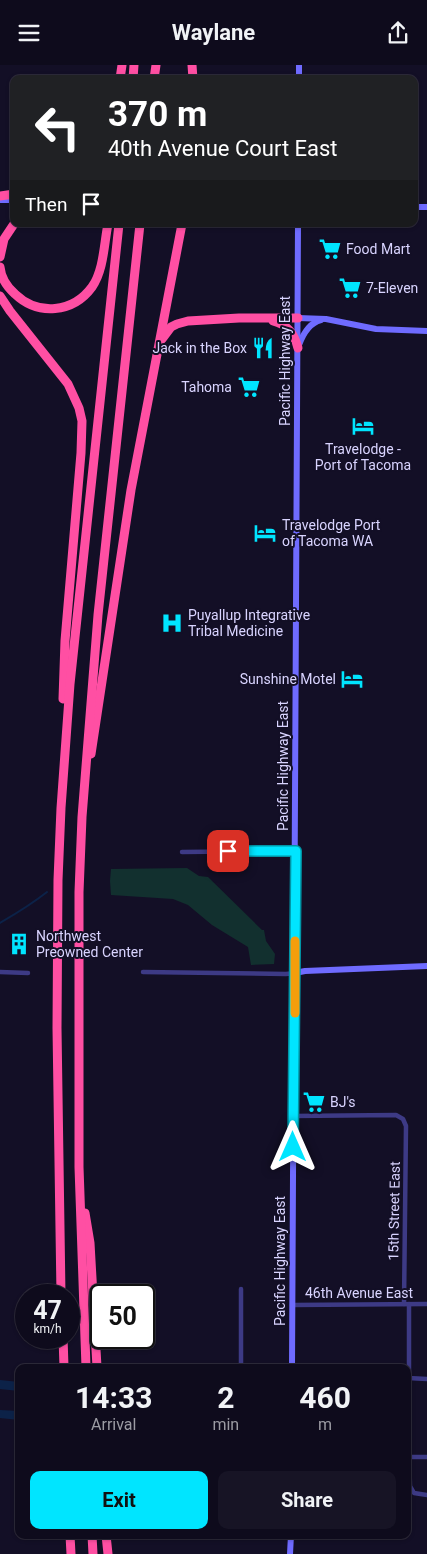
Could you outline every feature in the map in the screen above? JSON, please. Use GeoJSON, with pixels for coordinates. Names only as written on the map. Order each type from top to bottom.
{"type":"FeatureCollection","features":[{"type":"Feature","properties":{"kind":"highway"},"geometry":{"type":"LineString","coordinates":[[0,257],[4,239],[12,227]]}},
{"type":"Feature","properties":{"kind":"highway"},"geometry":{"type":"LineString","coordinates":[[0,267],[2,276],[9,288],[29,305],[43,309],[54,309],[70,305],[86,294],[93,285],[98,273],[107,227]]}},
{"type":"Feature","properties":{"kind":"highway"},"geometry":{"type":"LineString","coordinates":[[61,1284],[57,1028],[61,808],[66,734],[119,227]]}},
{"type":"Feature","properties":{"kind":"highway"},"geometry":{"type":"LineString","coordinates":[[86,1364],[78,1167],[80,892],[85,761],[97,625],[140,227]]}},
{"type":"Feature","properties":{"kind":"highway"},"geometry":{"type":"LineString","coordinates":[[82,831],[99,695],[131,490],[181,227]]}},
{"type":"Feature","properties":{"kind":"highway"},"geometry":{"type":"LineString","coordinates":[[0,296],[68,384],[79,408],[82,421],[65,641],[63,702],[66,734]]}},
{"type":"Feature","properties":{"kind":"highway"},"geometry":{"type":"LineString","coordinates":[[260,318],[287,327],[292,331],[298,349]]}},
{"type":"Feature","properties":{"kind":"highway"},"geometry":{"type":"LineString","coordinates":[[157,351],[167,330],[176,324],[194,321],[298,318]]}},
{"type":"Feature","properties":{"kind":"highway"},"geometry":{"type":"LineString","coordinates":[[78,1167],[90,1243],[97,1364]]}},
{"type":"Feature","properties":{"kind":"highway"},"geometry":{"type":"LineString","coordinates":[[63,1349],[64,1364]]}},
{"type":"Feature","properties":{"kind":"highway"},"geometry":{"type":"LineString","coordinates":[[70,1539],[71,1554]]}},
{"type":"Feature","properties":{"kind":"highway"},"geometry":{"type":"LineString","coordinates":[[92,1539],[93,1554]]}},
{"type":"Feature","properties":{"kind":"highway"},"geometry":{"type":"LineString","coordinates":[[105,1539],[107,1554]]}},
{"type":"Feature","properties":{"kind":"main road","name":"Pacific Highway East"},"geometry":{"type":"LineString","coordinates":[[292,1364],[298,227]]}},
{"type":"Feature","properties":{"kind":"main road"},"geometry":{"type":"LineString","coordinates":[[298,318],[326,319],[368,328],[427,331]]}},
{"type":"Feature","properties":{"kind":"main road"},"geometry":{"type":"LineString","coordinates":[[298,349],[308,327],[318,320],[326,319]]}},
{"type":"Feature","properties":{"kind":"main road"},"geometry":{"type":"LineString","coordinates":[[295,973],[427,966]]}},
{"type":"Feature","properties":{"kind":"main road"},"geometry":{"type":"LineString","coordinates":[[290,1554],[291,1539]]}},
{"type":"Feature","properties":{"kind":"street"},"geometry":{"type":"LineString","coordinates":[[182,852],[296,851]]}},
{"type":"Feature","properties":{"kind":"street"},"geometry":{"type":"LineString","coordinates":[[0,972],[28,973]]}},
{"type":"Feature","properties":{"kind":"street"},"geometry":{"type":"LineString","coordinates":[[143,972],[295,973]]}},
{"type":"Feature","properties":{"kind":"street","name":"15th Street East"},"geometry":{"type":"LineString","coordinates":[[293,1116],[396,1115],[402,1119],[406,1126],[404,1304]]}},
{"type":"Feature","properties":{"kind":"street"},"geometry":{"type":"LineString","coordinates":[[241,1289],[241,1364]]}},
{"type":"Feature","properties":{"kind":"street"},"geometry":{"type":"LineString","coordinates":[[408,1364],[410,1304]]}},
{"type":"Feature","properties":{"kind":"street","name":"46th Avenue East"},"geometry":{"type":"LineString","coordinates":[[292,1305],[427,1304]]}},
{"type":"Feature","properties":{"kind":"street"},"geometry":{"type":"LineString","coordinates":[[411,1379],[427,1379]]}},
{"type":"Feature","properties":{"kind":"street"},"geometry":{"type":"LineString","coordinates":[[411,1457],[427,1457]]}},
{"type":"Feature","properties":{"kind":"street"},"geometry":{"type":"LineString","coordinates":[[411,1488],[417,1494],[427,1495]]}},
{"type":"Feature","properties":{"kind":"green space"},"geometry":{"type":"Polygon","coordinates":[[[187,868],[199,876],[208,877],[264,930],[266,941],[275,954],[274,964],[251,965],[248,947],[212,925],[188,905],[173,899],[111,895],[111,869],[187,868]]]}},
{"type":"Feature","properties":{"kind":"water"},"geometry":{"type":"Polygon","coordinates":[[[0,1380],[15,1382],[15,1391],[0,1389],[0,1380]]]}},
{"type":"Feature","properties":{"kind":"water"},"geometry":{"type":"Polygon","coordinates":[[[0,1410],[15,1411],[15,1420],[0,1418],[0,1410]]]}},
{"type":"Feature","properties":{"kind":"waterway"},"geometry":{"type":"LineString","coordinates":[[0,923],[47,892]]}},
{"type":"Feature","properties":{"kind":"slow traffic"},"geometry":{"type":"LineString","coordinates":[[295,941],[295,1013]]}},
{"type":"Feature","properties":{"kind":"place","name":"Food Mart"},"geometry":{"type":"Point","coordinates":[330,249]}},
{"type":"Feature","properties":{"kind":"place","name":"7-Eleven"},"geometry":{"type":"Point","coordinates":[350,288]}},
{"type":"Feature","properties":{"kind":"place","name":"Jack in the Box"},"geometry":{"type":"Point","coordinates":[263,348]}},
{"type":"Feature","properties":{"kind":"place","name":"Tahoma"},"geometry":{"type":"Point","coordinates":[249,387]}},
{"type":"Feature","properties":{"kind":"place","name":"Travelodge - Port of Tacoma"},"geometry":{"type":"Point","coordinates":[363,426]}},
{"type":"Feature","properties":{"kind":"place","name":"Travelodge Port of Tacoma WA"},"geometry":{"type":"Point","coordinates":[265,533]}},
{"type":"Feature","properties":{"kind":"place","name":"Puyallup Integrative Tribal Medicine"},"geometry":{"type":"Point","coordinates":[172,623]}},
{"type":"Feature","properties":{"kind":"place","name":"Sunshine Motel"},"geometry":{"type":"Point","coordinates":[352,679]}},
{"type":"Feature","properties":{"kind":"place","name":"Northwest Preowned Center"},"geometry":{"type":"Point","coordinates":[19,944]}},
{"type":"Feature","properties":{"kind":"place","name":"BJ's"},"geometry":{"type":"Point","coordinates":[314,1102]}},
{"type":"Feature","properties":{"kind":"route"},"geometry":{"type":"LineString","coordinates":[[228,851],[296,851],[293,1147]]}}]}
